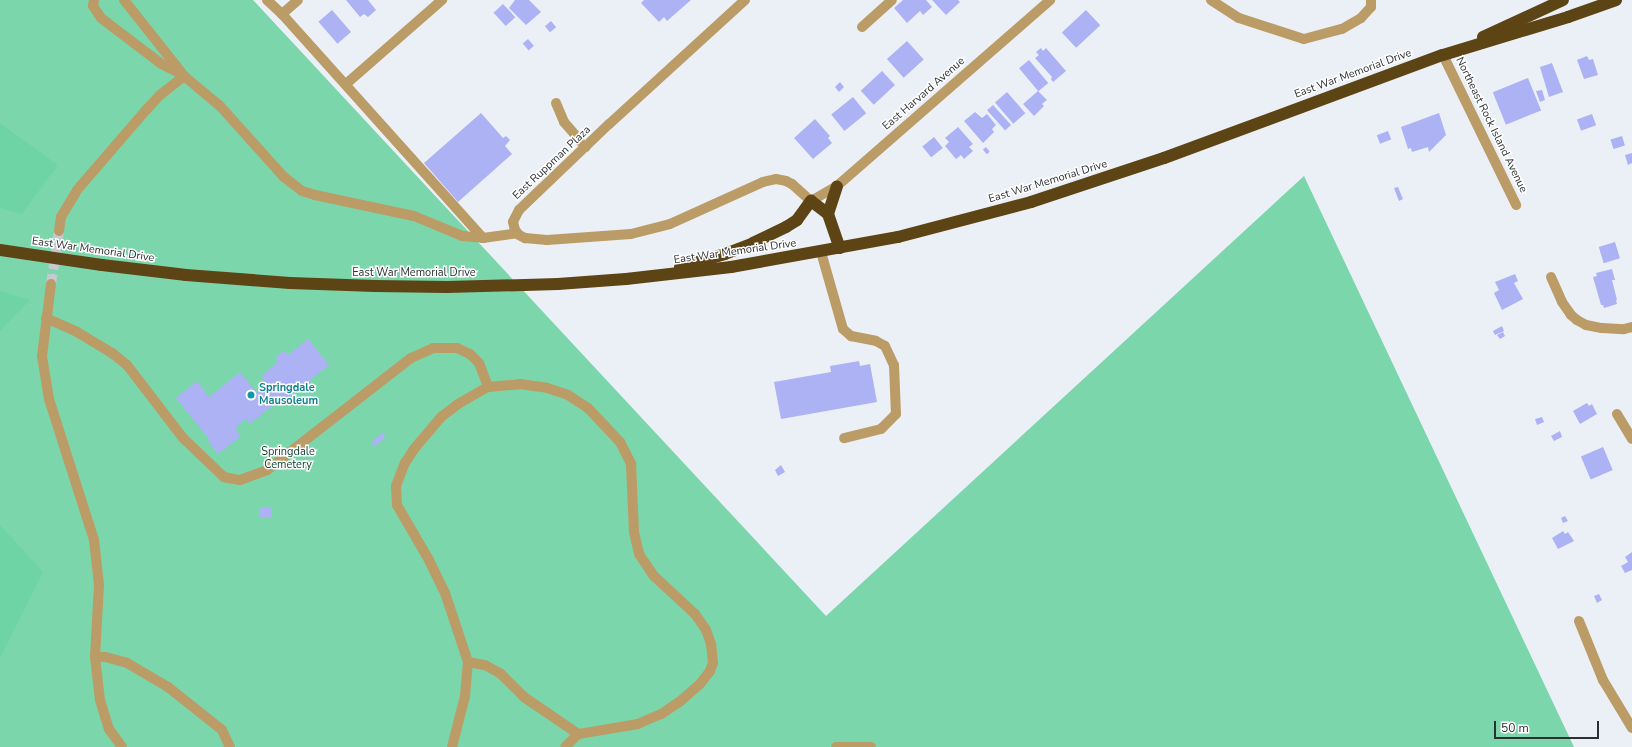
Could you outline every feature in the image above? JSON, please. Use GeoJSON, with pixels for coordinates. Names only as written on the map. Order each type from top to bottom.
{"type":"FeatureCollection","features":[{"type":"Feature","properties":{"kind":"highway","name":"East War Memorial Drive"},"geometry":{"type":"LineString","coordinates":[[0,250],[102,266],[186,276],[326,285],[447,287],[617,280],[731,267],[821,252],[960,222],[1086,185],[1188,149],[1443,54],[1563,0]]}},
{"type":"Feature","properties":{"kind":"highway","name":"East War Memorial Drive"},"geometry":{"type":"LineString","coordinates":[[1443,54],[1568,18],[1616,0]]}},
{"type":"Feature","properties":{"kind":"highway"},"geometry":{"type":"LineString","coordinates":[[828,214],[838,186]]}},
{"type":"Feature","properties":{"kind":"highway"},"geometry":{"type":"LineString","coordinates":[[617,280],[688,265],[753,243],[797,220],[811,201],[828,214],[840,248]]}},
{"type":"Feature","properties":{"kind":"street"},"geometry":{"type":"LineString","coordinates":[[94,0],[93,6],[101,18],[160,63],[184,76],[220,106],[284,177],[297,188],[315,195],[414,216],[462,236],[483,238],[517,233],[525,238],[547,240],[631,234],[670,224],[763,182],[776,179],[786,181],[811,201]]}},
{"type":"Feature","properties":{"kind":"street"},"geometry":{"type":"LineString","coordinates":[[124,0],[184,76]]}},
{"type":"Feature","properties":{"kind":"street"},"geometry":{"type":"LineString","coordinates":[[267,0],[282,14],[346,84],[483,238]]}},
{"type":"Feature","properties":{"kind":"street"},"geometry":{"type":"LineString","coordinates":[[282,14],[298,0]]}},
{"type":"Feature","properties":{"kind":"street"},"geometry":{"type":"LineString","coordinates":[[346,84],[442,0]]}},
{"type":"Feature","properties":{"kind":"street","name":"East Ruppman Plaza"},"geometry":{"type":"LineString","coordinates":[[517,233],[513,222],[519,210],[745,0]]}},
{"type":"Feature","properties":{"kind":"street"},"geometry":{"type":"LineString","coordinates":[[862,27],[892,0]]}},
{"type":"Feature","properties":{"kind":"street","name":"East Harvard Avenue"},"geometry":{"type":"LineString","coordinates":[[811,201],[838,186],[1050,0]]}},
{"type":"Feature","properties":{"kind":"street"},"geometry":{"type":"LineString","coordinates":[[1211,0],[1239,18],[1304,39],[1342,29],[1361,18],[1371,7],[1371,0]]}},
{"type":"Feature","properties":{"kind":"street","name":"Northeast Rock Island Avenue"},"geometry":{"type":"LineString","coordinates":[[1443,54],[1516,205]]}},
{"type":"Feature","properties":{"kind":"street"},"geometry":{"type":"LineString","coordinates":[[59,231],[61,217],[77,190],[160,95],[184,76]]}},
{"type":"Feature","properties":{"kind":"street"},"geometry":{"type":"LineString","coordinates":[[556,103],[564,122],[586,147]]}},
{"type":"Feature","properties":{"kind":"street"},"geometry":{"type":"LineString","coordinates":[[821,252],[843,329],[851,336],[876,341],[885,346],[894,365],[896,414],[881,429],[844,438]]}},
{"type":"Feature","properties":{"kind":"street"},"geometry":{"type":"LineString","coordinates":[[1551,277],[1562,302],[1571,314],[1586,325],[1602,328],[1632,327]]}},
{"type":"Feature","properties":{"kind":"street"},"geometry":{"type":"LineString","coordinates":[[51,284],[42,356],[49,399],[94,540],[99,585],[95,657],[100,700],[109,729],[122,747]]}},
{"type":"Feature","properties":{"kind":"street"},"geometry":{"type":"LineString","coordinates":[[46,318],[77,332],[112,353],[127,365],[183,438],[224,477],[240,480],[267,470],[411,358],[433,348],[456,348],[470,354],[479,363],[488,387]]}},
{"type":"Feature","properties":{"kind":"street"},"geometry":{"type":"LineString","coordinates":[[452,747],[465,696],[468,662],[445,593],[429,560],[397,505],[396,486],[405,462],[441,417],[458,404],[488,387],[520,384],[547,388],[568,395],[588,408],[620,442],[631,464],[634,532],[640,554],[645,565],[654,576],[695,614],[706,630],[711,644],[714,663],[710,671],[696,688],[661,714],[638,724],[578,734],[565,747]]}},
{"type":"Feature","properties":{"kind":"street"},"geometry":{"type":"LineString","coordinates":[[1617,414],[1632,439]]}},
{"type":"Feature","properties":{"kind":"street"},"geometry":{"type":"LineString","coordinates":[[1579,621],[1603,680],[1632,728]]}},
{"type":"Feature","properties":{"kind":"street"},"geometry":{"type":"LineString","coordinates":[[95,657],[105,657],[127,663],[168,687],[222,730],[230,747]]}},
{"type":"Feature","properties":{"kind":"street"},"geometry":{"type":"LineString","coordinates":[[468,662],[485,665],[501,674],[524,697],[578,734]]}},
{"type":"Feature","properties":{"kind":"street"},"geometry":{"type":"LineString","coordinates":[[836,747],[871,747]]}},
{"type":"Feature","properties":{"kind":"green space","name":"Springdale Cemetery"},"geometry":{"type":"Polygon","coordinates":[[[0,0],[253,0],[826,616],[1304,176],[1574,747],[0,747],[0,0]]]}},
{"type":"Feature","properties":{"kind":"green space"},"geometry":{"type":"Polygon","coordinates":[[[0,123],[58,165],[22,214],[0,208],[0,123]]]}},
{"type":"Feature","properties":{"kind":"green space"},"geometry":{"type":"Polygon","coordinates":[[[0,291],[30,300],[0,331],[0,291]]]}},
{"type":"Feature","properties":{"kind":"green space"},"geometry":{"type":"Polygon","coordinates":[[[0,525],[43,572],[0,658],[0,525]]]}},
{"type":"Feature","properties":{"kind":"building"},"geometry":{"type":"Polygon","coordinates":[[[346,0],[368,0],[376,10],[368,17],[364,14],[360,17],[346,0]]]}},
{"type":"Feature","properties":{"kind":"building"},"geometry":{"type":"Polygon","coordinates":[[[515,0],[529,0],[541,12],[526,25],[509,8],[515,0]]]}},
{"type":"Feature","properties":{"kind":"building"},"geometry":{"type":"Polygon","coordinates":[[[644,0],[691,0],[667,21],[664,17],[659,22],[641,3],[644,0]]]}},
{"type":"Feature","properties":{"kind":"building"},"geometry":{"type":"Polygon","coordinates":[[[903,0],[926,0],[932,7],[923,15],[920,11],[907,23],[894,8],[903,0]]]}},
{"type":"Feature","properties":{"kind":"building"},"geometry":{"type":"Polygon","coordinates":[[[932,0],[958,0],[960,2],[946,15],[932,0]]]}},
{"type":"Feature","properties":{"kind":"building"},"geometry":{"type":"Polygon","coordinates":[[[503,4],[515,17],[506,26],[493,13],[503,4]]]}},
{"type":"Feature","properties":{"kind":"building"},"geometry":{"type":"Polygon","coordinates":[[[332,10],[351,32],[337,44],[318,22],[332,10]]]}},
{"type":"Feature","properties":{"kind":"building"},"geometry":{"type":"Polygon","coordinates":[[[1086,10],[1100,25],[1076,48],[1062,33],[1086,10]]]}},
{"type":"Feature","properties":{"kind":"building"},"geometry":{"type":"Polygon","coordinates":[[[551,21],[556,27],[550,32],[545,26],[551,21]]]}},
{"type":"Feature","properties":{"kind":"building"},"geometry":{"type":"Polygon","coordinates":[[[528,39],[534,46],[529,50],[523,44],[528,39]]]}},
{"type":"Feature","properties":{"kind":"building"},"geometry":{"type":"Polygon","coordinates":[[[907,41],[924,60],[904,78],[887,59],[907,41]]]}},
{"type":"Feature","properties":{"kind":"building"},"geometry":{"type":"Polygon","coordinates":[[[1041,48],[1043,51],[1046,48],[1066,71],[1053,82],[1051,79],[1052,77],[1035,58],[1039,55],[1036,52],[1041,48]]]}},
{"type":"Feature","properties":{"kind":"building"},"geometry":{"type":"Polygon","coordinates":[[[1587,56],[1589,60],[1593,59],[1598,75],[1584,79],[1577,60],[1587,56]]]}},
{"type":"Feature","properties":{"kind":"building"},"geometry":{"type":"Polygon","coordinates":[[[1029,60],[1048,83],[1038,91],[1019,68],[1029,60]]]}},
{"type":"Feature","properties":{"kind":"building"},"geometry":{"type":"Polygon","coordinates":[[[1552,63],[1563,92],[1549,97],[1540,67],[1552,63]]]}},
{"type":"Feature","properties":{"kind":"building"},"geometry":{"type":"Polygon","coordinates":[[[882,71],[895,85],[874,105],[861,91],[882,71]]]}},
{"type":"Feature","properties":{"kind":"building"},"geometry":{"type":"Polygon","coordinates":[[[1528,78],[1541,110],[1506,125],[1493,92],[1528,78]]]}},
{"type":"Feature","properties":{"kind":"building"},"geometry":{"type":"Polygon","coordinates":[[[840,82],[844,87],[839,92],[835,87],[840,82]]]}},
{"type":"Feature","properties":{"kind":"building"},"geometry":{"type":"Polygon","coordinates":[[[1542,90],[1545,100],[1540,102],[1536,91],[1542,90]]]}},
{"type":"Feature","properties":{"kind":"building"},"geometry":{"type":"Polygon","coordinates":[[[1038,91],[1047,100],[1042,104],[1044,106],[1034,116],[1023,104],[1038,91]]]}},
{"type":"Feature","properties":{"kind":"building"},"geometry":{"type":"Polygon","coordinates":[[[1007,92],[1025,113],[1013,124],[995,102],[1007,92]]]}},
{"type":"Feature","properties":{"kind":"building"},"geometry":{"type":"Polygon","coordinates":[[[853,97],[866,113],[844,131],[831,115],[853,97]]]}},
{"type":"Feature","properties":{"kind":"building"},"geometry":{"type":"Polygon","coordinates":[[[993,105],[1011,125],[1005,130],[987,110],[993,105]]]}},
{"type":"Feature","properties":{"kind":"building"},"geometry":{"type":"Polygon","coordinates":[[[975,112],[982,118],[987,114],[996,125],[992,129],[994,132],[983,143],[964,121],[975,112]]]}},
{"type":"Feature","properties":{"kind":"building"},"geometry":{"type":"Polygon","coordinates":[[[481,113],[503,138],[506,136],[510,140],[505,146],[512,154],[458,202],[424,163],[481,113]]]}},
{"type":"Feature","properties":{"kind":"building"},"geometry":{"type":"Polygon","coordinates":[[[1439,113],[1446,135],[1429,152],[1428,147],[1412,152],[1411,148],[1408,149],[1401,127],[1439,113]]]}},
{"type":"Feature","properties":{"kind":"building"},"geometry":{"type":"Polygon","coordinates":[[[1592,114],[1596,125],[1581,131],[1577,119],[1592,114]]]}},
{"type":"Feature","properties":{"kind":"building"},"geometry":{"type":"Polygon","coordinates":[[[815,119],[830,136],[828,138],[832,143],[813,159],[794,138],[815,119]]]}},
{"type":"Feature","properties":{"kind":"building"},"geometry":{"type":"Polygon","coordinates":[[[958,127],[973,144],[969,147],[973,151],[964,159],[961,155],[956,159],[945,146],[949,142],[945,138],[958,127]]]}},
{"type":"Feature","properties":{"kind":"building"},"geometry":{"type":"Polygon","coordinates":[[[1388,131],[1391,139],[1380,144],[1377,135],[1388,131]]]}},
{"type":"Feature","properties":{"kind":"building"},"geometry":{"type":"Polygon","coordinates":[[[1622,136],[1625,146],[1613,149],[1611,140],[1622,136]]]}},
{"type":"Feature","properties":{"kind":"building"},"geometry":{"type":"Polygon","coordinates":[[[934,137],[943,148],[931,157],[922,146],[934,137]]]}},
{"type":"Feature","properties":{"kind":"building"},"geometry":{"type":"Polygon","coordinates":[[[986,147],[990,152],[987,154],[983,150],[986,147]]]}},
{"type":"Feature","properties":{"kind":"building"},"geometry":{"type":"Polygon","coordinates":[[[1632,153],[1632,163],[1628,165],[1625,155],[1632,153]]]}},
{"type":"Feature","properties":{"kind":"building"},"geometry":{"type":"Polygon","coordinates":[[[1398,187],[1403,199],[1399,201],[1394,188],[1398,187]]]}},
{"type":"Feature","properties":{"kind":"building"},"geometry":{"type":"Polygon","coordinates":[[[1615,242],[1620,258],[1604,263],[1599,247],[1615,242]]]}},
{"type":"Feature","properties":{"kind":"building"},"geometry":{"type":"Polygon","coordinates":[[[1612,269],[1615,280],[1612,280],[1617,304],[1604,308],[1603,305],[1601,305],[1593,277],[1597,276],[1596,273],[1612,269]]]}},
{"type":"Feature","properties":{"kind":"building"},"geometry":{"type":"Polygon","coordinates":[[[1515,274],[1518,281],[1514,283],[1523,299],[1502,310],[1494,293],[1499,290],[1495,282],[1515,274]]]}},
{"type":"Feature","properties":{"kind":"building"},"geometry":{"type":"Polygon","coordinates":[[[1502,326],[1504,331],[1495,335],[1493,331],[1502,326]]]}},
{"type":"Feature","properties":{"kind":"building"},"geometry":{"type":"Polygon","coordinates":[[[1503,332],[1505,336],[1500,339],[1497,335],[1503,332]]]}},
{"type":"Feature","properties":{"kind":"building","name":"Springdale Mausoleum"},"geometry":{"type":"Polygon","coordinates":[[[308,339],[329,365],[311,379],[312,381],[301,390],[300,388],[282,403],[279,400],[250,424],[246,419],[235,428],[241,436],[218,454],[207,440],[209,439],[176,398],[197,381],[209,397],[240,372],[257,393],[267,385],[261,376],[278,362],[275,358],[284,350],[288,355],[308,339]]]}},
{"type":"Feature","properties":{"kind":"building"},"geometry":{"type":"Polygon","coordinates":[[[859,361],[860,366],[870,364],[877,402],[781,419],[774,382],[831,372],[830,366],[859,361]]]}},
{"type":"Feature","properties":{"kind":"building"},"geometry":{"type":"Polygon","coordinates":[[[1587,403],[1589,406],[1592,404],[1597,414],[1580,424],[1573,411],[1587,403]]]}},
{"type":"Feature","properties":{"kind":"building"},"geometry":{"type":"Polygon","coordinates":[[[1542,417],[1544,422],[1537,425],[1535,419],[1542,417]]]}},
{"type":"Feature","properties":{"kind":"building"},"geometry":{"type":"Polygon","coordinates":[[[1560,431],[1562,437],[1554,441],[1551,436],[1560,431]]]}},
{"type":"Feature","properties":{"kind":"building"},"geometry":{"type":"Polygon","coordinates":[[[382,433],[386,437],[375,446],[371,443],[382,433]]]}},
{"type":"Feature","properties":{"kind":"building"},"geometry":{"type":"Polygon","coordinates":[[[1603,447],[1613,470],[1591,479],[1581,456],[1603,447]]]}},
{"type":"Feature","properties":{"kind":"building"},"geometry":{"type":"Polygon","coordinates":[[[781,465],[785,472],[778,476],[775,470],[781,465]]]}},
{"type":"Feature","properties":{"kind":"building"},"geometry":{"type":"Polygon","coordinates":[[[259,507],[272,507],[272,518],[259,518],[259,507]]]}},
{"type":"Feature","properties":{"kind":"building"},"geometry":{"type":"Polygon","coordinates":[[[1565,516],[1568,521],[1563,523],[1561,518],[1565,516]]]}},
{"type":"Feature","properties":{"kind":"building"},"geometry":{"type":"Polygon","coordinates":[[[1563,531],[1565,534],[1568,532],[1574,541],[1558,549],[1552,538],[1563,531]]]}},
{"type":"Feature","properties":{"kind":"building"},"geometry":{"type":"Polygon","coordinates":[[[1632,552],[1632,570],[1625,573],[1621,566],[1628,562],[1625,557],[1632,552]]]}},
{"type":"Feature","properties":{"kind":"building"},"geometry":{"type":"Polygon","coordinates":[[[1599,594],[1602,600],[1597,603],[1594,596],[1599,594]]]}},
{"type":"Feature","properties":{"kind":"tunnel"},"geometry":{"type":"LineString","coordinates":[[51,284],[59,231]]}},
{"type":"Feature","properties":{"kind":"place","name":"Springdale Mausoleum"},"geometry":{"type":"Point","coordinates":[251,395]}}]}
